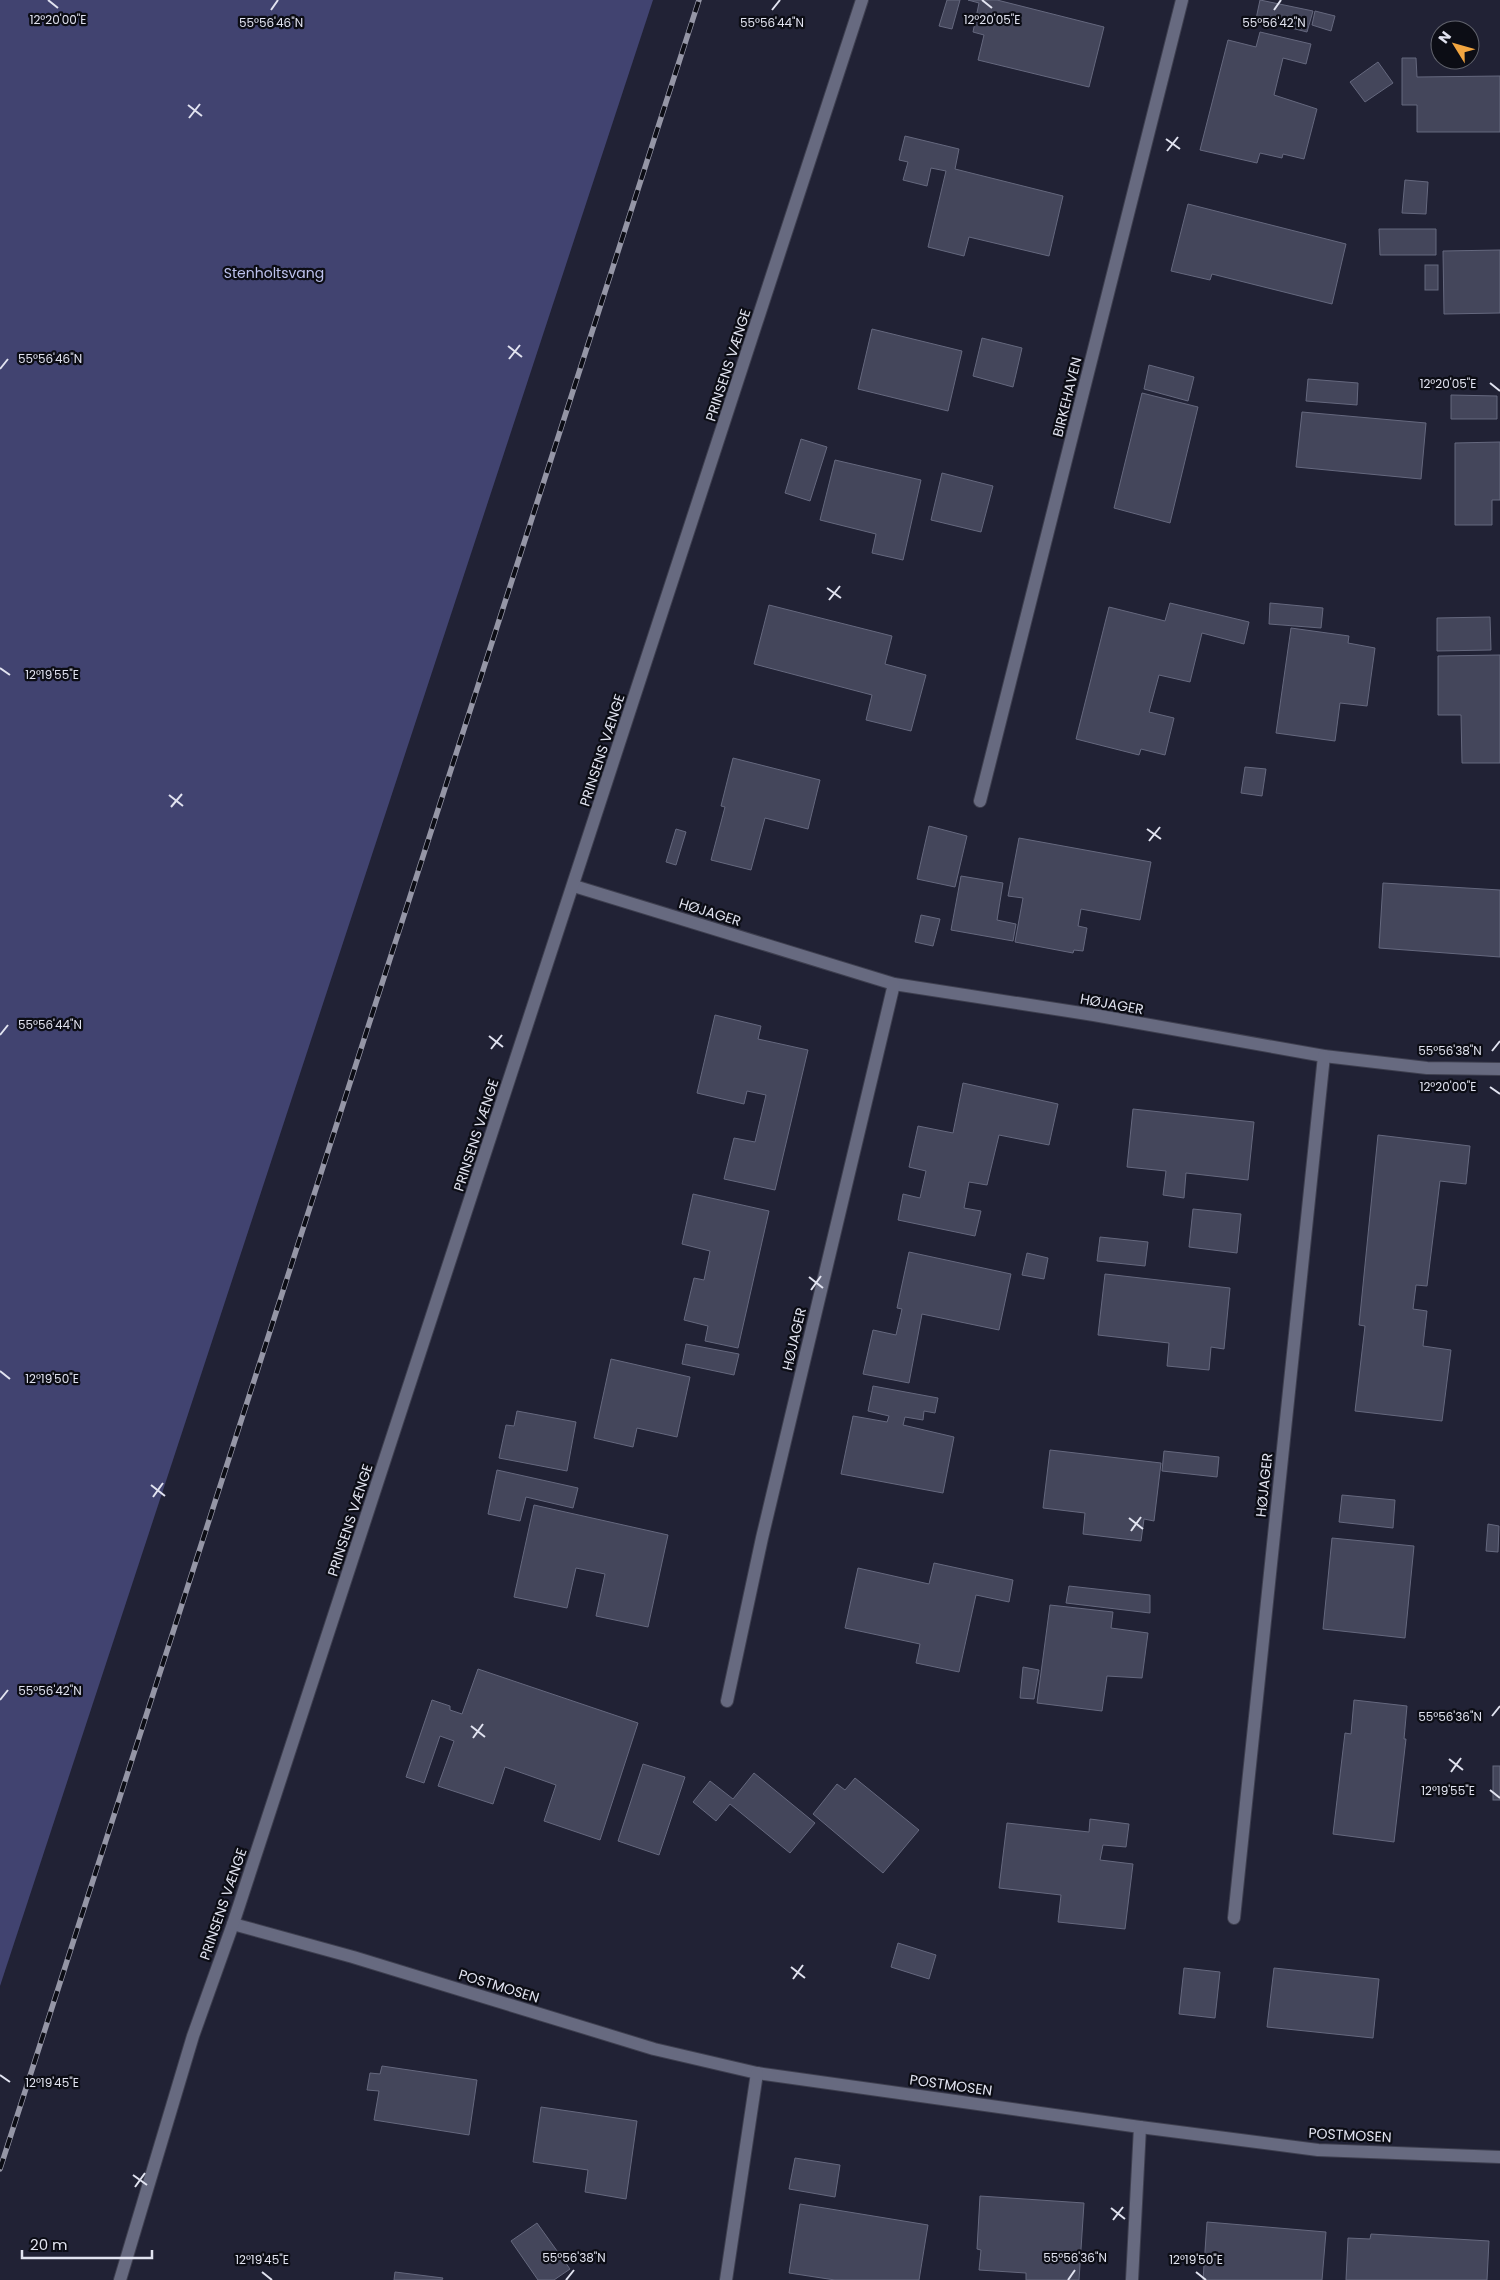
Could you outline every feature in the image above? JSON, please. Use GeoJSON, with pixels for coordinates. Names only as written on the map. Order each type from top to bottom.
{"type":"FeatureCollection","features":[{"type":"Feature","properties":{"kind":"street","name":"PRINSENS VÆNGE"},"geometry":{"type":"LineString","coordinates":[[120,2280],[193,2036],[233,1924],[574,886],[862,0]]}},
{"type":"Feature","properties":{"kind":"street","name":"BIRKEHAVEN"},"geometry":{"type":"LineString","coordinates":[[980,801],[1182,0]]}},
{"type":"Feature","properties":{"kind":"street","name":"HØJAGER"},"geometry":{"type":"LineString","coordinates":[[574,886],[894,984],[1094,1015],[1324,1056],[1427,1068],[1500,1069]]}},
{"type":"Feature","properties":{"kind":"street","name":"HØJAGER"},"geometry":{"type":"LineString","coordinates":[[727,1701],[762,1538],[894,984]]}},
{"type":"Feature","properties":{"kind":"street","name":"HØJAGER"},"geometry":{"type":"LineString","coordinates":[[1234,1918],[1324,1056]]}},
{"type":"Feature","properties":{"kind":"street","name":"POSTMOSEN"},"geometry":{"type":"LineString","coordinates":[[233,1924],[353,1957],[654,2048],[757,2073],[1318,2150],[1500,2157]]}},
{"type":"Feature","properties":{"kind":"street"},"geometry":{"type":"LineString","coordinates":[[726,2280],[757,2073]]}},
{"type":"Feature","properties":{"kind":"street"},"geometry":{"type":"LineString","coordinates":[[1132,2280],[1140,2127]]}},
{"type":"Feature","properties":{"kind":"green space","name":"Stenholtsvang"},"geometry":{"type":"Polygon","coordinates":[[[0,0],[653,0],[0,1986],[0,0]]]}},
{"type":"Feature","properties":{"kind":"building"},"geometry":{"type":"Polygon","coordinates":[[[947,0],[960,0],[952,29],[939,26],[947,0]]]}},
{"type":"Feature","properties":{"kind":"building"},"geometry":{"type":"Polygon","coordinates":[[[968,0],[997,0],[1104,27],[1089,87],[978,60],[984,35],[973,32],[979,3],[968,0]]]}},
{"type":"Feature","properties":{"kind":"building"},"geometry":{"type":"Polygon","coordinates":[[[1260,0],[1313,11],[1307,32],[1256,19],[1260,0]]]}},
{"type":"Feature","properties":{"kind":"building"},"geometry":{"type":"Polygon","coordinates":[[[1315,11],[1335,16],[1331,31],[1312,25],[1315,11]]]}},
{"type":"Feature","properties":{"kind":"building"},"geometry":{"type":"Polygon","coordinates":[[[1260,32],[1311,44],[1306,64],[1283,58],[1274,95],[1317,109],[1304,159],[1283,154],[1282,158],[1260,153],[1257,163],[1200,150],[1228,40],[1256,47],[1260,32]]]}},
{"type":"Feature","properties":{"kind":"building"},"geometry":{"type":"Polygon","coordinates":[[[1402,58],[1416,58],[1417,77],[1500,76],[1500,132],[1417,132],[1417,105],[1402,105],[1402,58]]]}},
{"type":"Feature","properties":{"kind":"building"},"geometry":{"type":"Polygon","coordinates":[[[1378,62],[1393,83],[1365,102],[1350,82],[1378,62]]]}},
{"type":"Feature","properties":{"kind":"building"},"geometry":{"type":"Polygon","coordinates":[[[905,136],[959,149],[955,169],[1063,196],[1049,256],[969,237],[964,256],[928,247],[946,171],[931,168],[927,186],[903,180],[908,162],[899,160],[905,136]]]}},
{"type":"Feature","properties":{"kind":"building"},"geometry":{"type":"Polygon","coordinates":[[[1405,180],[1428,182],[1426,214],[1402,213],[1405,180]]]}},
{"type":"Feature","properties":{"kind":"building"},"geometry":{"type":"Polygon","coordinates":[[[1188,204],[1346,244],[1332,304],[1212,274],[1210,280],[1171,271],[1188,204]]]}},
{"type":"Feature","properties":{"kind":"building"},"geometry":{"type":"Polygon","coordinates":[[[1379,229],[1436,229],[1436,255],[1380,255],[1379,229]]]}},
{"type":"Feature","properties":{"kind":"building"},"geometry":{"type":"Polygon","coordinates":[[[1500,250],[1500,313],[1444,314],[1443,251],[1500,250]]]}},
{"type":"Feature","properties":{"kind":"building"},"geometry":{"type":"Polygon","coordinates":[[[1425,265],[1438,265],[1438,290],[1425,290],[1425,265]]]}},
{"type":"Feature","properties":{"kind":"building"},"geometry":{"type":"Polygon","coordinates":[[[872,329],[962,351],[948,411],[858,389],[872,329]]]}},
{"type":"Feature","properties":{"kind":"building"},"geometry":{"type":"Polygon","coordinates":[[[982,338],[1022,348],[1013,387],[973,376],[982,338]]]}},
{"type":"Feature","properties":{"kind":"building"},"geometry":{"type":"Polygon","coordinates":[[[1149,365],[1194,377],[1188,401],[1144,389],[1149,365]]]}},
{"type":"Feature","properties":{"kind":"building"},"geometry":{"type":"Polygon","coordinates":[[[1308,379],[1358,383],[1357,405],[1306,401],[1308,379]]]}},
{"type":"Feature","properties":{"kind":"building"},"geometry":{"type":"Polygon","coordinates":[[[1142,393],[1198,407],[1170,523],[1114,508],[1142,393]]]}},
{"type":"Feature","properties":{"kind":"building"},"geometry":{"type":"Polygon","coordinates":[[[1451,395],[1497,396],[1497,419],[1451,419],[1451,395]]]}},
{"type":"Feature","properties":{"kind":"building"},"geometry":{"type":"Polygon","coordinates":[[[1302,412],[1426,423],[1421,479],[1296,467],[1302,412]]]}},
{"type":"Feature","properties":{"kind":"building"},"geometry":{"type":"Polygon","coordinates":[[[801,439],[827,447],[810,501],[785,493],[801,439]]]}},
{"type":"Feature","properties":{"kind":"building"},"geometry":{"type":"Polygon","coordinates":[[[1500,442],[1500,500],[1492,500],[1492,525],[1455,525],[1455,443],[1500,442]]]}},
{"type":"Feature","properties":{"kind":"building"},"geometry":{"type":"Polygon","coordinates":[[[835,460],[921,480],[903,560],[872,553],[876,534],[820,520],[835,460]]]}},
{"type":"Feature","properties":{"kind":"building"},"geometry":{"type":"Polygon","coordinates":[[[942,473],[993,486],[981,532],[931,520],[942,473]]]}},
{"type":"Feature","properties":{"kind":"building"},"geometry":{"type":"Polygon","coordinates":[[[1170,603],[1249,622],[1244,644],[1202,633],[1190,682],[1159,675],[1149,712],[1174,718],[1165,755],[1141,749],[1139,755],[1076,739],[1109,607],[1165,621],[1170,603]]]}},
{"type":"Feature","properties":{"kind":"building"},"geometry":{"type":"Polygon","coordinates":[[[1270,603],[1323,608],[1321,628],[1269,624],[1270,603]]]}},
{"type":"Feature","properties":{"kind":"building"},"geometry":{"type":"Polygon","coordinates":[[[769,605],[892,636],[885,664],[926,675],[911,731],[866,720],[872,695],[754,664],[769,605]]]}},
{"type":"Feature","properties":{"kind":"building"},"geometry":{"type":"Polygon","coordinates":[[[1490,617],[1491,650],[1437,651],[1437,618],[1490,617]]]}},
{"type":"Feature","properties":{"kind":"building"},"geometry":{"type":"Polygon","coordinates":[[[1291,628],[1349,636],[1348,643],[1375,648],[1367,706],[1340,703],[1335,741],[1276,733],[1291,628]]]}},
{"type":"Feature","properties":{"kind":"building"},"geometry":{"type":"Polygon","coordinates":[[[1500,655],[1500,763],[1462,763],[1461,715],[1438,715],[1438,656],[1500,655]]]}},
{"type":"Feature","properties":{"kind":"building"},"geometry":{"type":"Polygon","coordinates":[[[733,758],[820,780],[808,829],[765,818],[751,870],[711,860],[725,807],[721,806],[733,758]]]}},
{"type":"Feature","properties":{"kind":"building"},"geometry":{"type":"Polygon","coordinates":[[[1245,767],[1266,769],[1262,796],[1241,793],[1245,767]]]}},
{"type":"Feature","properties":{"kind":"building"},"geometry":{"type":"Polygon","coordinates":[[[929,826],[967,836],[955,887],[917,879],[929,826]]]}},
{"type":"Feature","properties":{"kind":"building"},"geometry":{"type":"Polygon","coordinates":[[[676,829],[686,832],[676,865],[666,862],[676,829]]]}},
{"type":"Feature","properties":{"kind":"building"},"geometry":{"type":"Polygon","coordinates":[[[1019,838],[1151,862],[1140,920],[1081,909],[1078,926],[1087,928],[1083,951],[1074,950],[1073,953],[1015,942],[1023,898],[1008,896],[1019,838]]]}},
{"type":"Feature","properties":{"kind":"building"},"geometry":{"type":"Polygon","coordinates":[[[961,876],[1003,883],[997,920],[1016,924],[1013,941],[951,930],[961,876]]]}},
{"type":"Feature","properties":{"kind":"building"},"geometry":{"type":"Polygon","coordinates":[[[1383,883],[1500,890],[1500,957],[1379,948],[1383,883]]]}},
{"type":"Feature","properties":{"kind":"building"},"geometry":{"type":"Polygon","coordinates":[[[921,915],[940,919],[933,946],[915,942],[921,915]]]}},
{"type":"Feature","properties":{"kind":"building"},"geometry":{"type":"Polygon","coordinates":[[[715,1015],[761,1026],[758,1039],[808,1050],[775,1190],[724,1179],[734,1138],[755,1142],[766,1095],[747,1091],[744,1104],[697,1093],[715,1015]]]}},
{"type":"Feature","properties":{"kind":"building"},"geometry":{"type":"Polygon","coordinates":[[[963,1083],[1058,1104],[1049,1145],[999,1135],[987,1185],[969,1182],[964,1208],[981,1211],[975,1236],[898,1220],[903,1194],[920,1198],[926,1171],[909,1167],[918,1126],[953,1133],[963,1083]]]}},
{"type":"Feature","properties":{"kind":"building"},"geometry":{"type":"Polygon","coordinates":[[[1133,1109],[1254,1122],[1248,1180],[1186,1173],[1184,1198],[1163,1195],[1166,1171],[1127,1167],[1133,1109]]]}},
{"type":"Feature","properties":{"kind":"building"},"geometry":{"type":"Polygon","coordinates":[[[1378,1135],[1470,1146],[1466,1184],[1440,1181],[1427,1286],[1416,1285],[1413,1309],[1427,1311],[1423,1346],[1451,1350],[1442,1421],[1355,1411],[1365,1326],[1359,1325],[1378,1135]]]}},
{"type":"Feature","properties":{"kind":"building"},"geometry":{"type":"Polygon","coordinates":[[[693,1194],[769,1211],[738,1348],[705,1341],[708,1326],[684,1320],[694,1278],[704,1280],[710,1251],[682,1244],[693,1194]]]}},
{"type":"Feature","properties":{"kind":"building"},"geometry":{"type":"Polygon","coordinates":[[[1193,1209],[1241,1214],[1237,1253],[1189,1247],[1193,1209]]]}},
{"type":"Feature","properties":{"kind":"building"},"geometry":{"type":"Polygon","coordinates":[[[1100,1237],[1148,1242],[1145,1266],[1097,1261],[1100,1237]]]}},
{"type":"Feature","properties":{"kind":"building"},"geometry":{"type":"Polygon","coordinates":[[[909,1252],[1011,1274],[999,1330],[922,1314],[909,1383],[863,1374],[873,1330],[896,1335],[902,1309],[897,1308],[909,1252]]]}},
{"type":"Feature","properties":{"kind":"building"},"geometry":{"type":"Polygon","coordinates":[[[1027,1253],[1048,1258],[1044,1279],[1022,1275],[1027,1253]]]}},
{"type":"Feature","properties":{"kind":"building"},"geometry":{"type":"Polygon","coordinates":[[[1105,1274],[1230,1288],[1224,1349],[1211,1347],[1209,1370],[1167,1366],[1169,1343],[1098,1335],[1105,1274]]]}},
{"type":"Feature","properties":{"kind":"building"},"geometry":{"type":"Polygon","coordinates":[[[686,1344],[739,1354],[734,1375],[682,1364],[686,1344]]]}},
{"type":"Feature","properties":{"kind":"building"},"geometry":{"type":"Polygon","coordinates":[[[611,1359],[690,1377],[677,1437],[637,1428],[633,1447],[594,1438],[611,1359]]]}},
{"type":"Feature","properties":{"kind":"building"},"geometry":{"type":"Polygon","coordinates":[[[873,1386],[938,1398],[935,1413],[924,1411],[923,1420],[905,1417],[903,1425],[954,1437],[943,1493],[841,1474],[853,1416],[887,1422],[889,1416],[868,1411],[873,1386]]]}},
{"type":"Feature","properties":{"kind":"building"},"geometry":{"type":"Polygon","coordinates":[[[517,1411],[576,1422],[567,1471],[499,1458],[506,1425],[514,1426],[517,1411]]]}},
{"type":"Feature","properties":{"kind":"building"},"geometry":{"type":"Polygon","coordinates":[[[1050,1450],[1161,1463],[1154,1521],[1144,1519],[1141,1541],[1083,1534],[1085,1513],[1043,1508],[1050,1450]]]}},
{"type":"Feature","properties":{"kind":"building"},"geometry":{"type":"Polygon","coordinates":[[[1164,1451],[1219,1457],[1217,1477],[1162,1471],[1164,1451]]]}},
{"type":"Feature","properties":{"kind":"building"},"geometry":{"type":"Polygon","coordinates":[[[497,1470],[578,1488],[573,1508],[526,1497],[520,1521],[488,1514],[497,1470]]]}},
{"type":"Feature","properties":{"kind":"building"},"geometry":{"type":"Polygon","coordinates":[[[1342,1495],[1395,1500],[1393,1528],[1339,1522],[1342,1495]]]}},
{"type":"Feature","properties":{"kind":"building"},"geometry":{"type":"Polygon","coordinates":[[[534,1505],[668,1535],[648,1627],[596,1616],[605,1574],[576,1568],[567,1608],[514,1597],[534,1505]]]}},
{"type":"Feature","properties":{"kind":"building"},"geometry":{"type":"Polygon","coordinates":[[[1488,1524],[1499,1526],[1498,1552],[1486,1551],[1488,1524]]]}},
{"type":"Feature","properties":{"kind":"building"},"geometry":{"type":"Polygon","coordinates":[[[1332,1538],[1414,1546],[1405,1638],[1323,1629],[1332,1538]]]}},
{"type":"Feature","properties":{"kind":"building"},"geometry":{"type":"Polygon","coordinates":[[[934,1563],[1013,1580],[1009,1602],[976,1595],[959,1672],[916,1663],[920,1644],[845,1628],[858,1568],[929,1584],[934,1563]]]}},
{"type":"Feature","properties":{"kind":"building"},"geometry":{"type":"Polygon","coordinates":[[[1069,1586],[1150,1595],[1150,1613],[1066,1603],[1069,1586]]]}},
{"type":"Feature","properties":{"kind":"building"},"geometry":{"type":"Polygon","coordinates":[[[1050,1605],[1113,1612],[1111,1628],[1148,1633],[1142,1678],[1107,1676],[1102,1711],[1037,1703],[1050,1605]]]}},
{"type":"Feature","properties":{"kind":"building"},"geometry":{"type":"Polygon","coordinates":[[[1023,1667],[1039,1670],[1034,1699],[1020,1698],[1023,1667]]]}},
{"type":"Feature","properties":{"kind":"building"},"geometry":{"type":"Polygon","coordinates":[[[478,1669],[638,1723],[600,1840],[544,1821],[556,1785],[505,1767],[493,1804],[438,1786],[454,1741],[440,1736],[424,1783],[406,1777],[432,1700],[450,1706],[450,1710],[462,1714],[478,1669]]]}},
{"type":"Feature","properties":{"kind":"building"},"geometry":{"type":"Polygon","coordinates":[[[1354,1700],[1407,1706],[1404,1739],[1406,1739],[1394,1842],[1333,1834],[1345,1733],[1351,1734],[1354,1700]]]}},
{"type":"Feature","properties":{"kind":"building"},"geometry":{"type":"Polygon","coordinates":[[[643,1764],[685,1777],[659,1855],[618,1841],[643,1764]]]}},
{"type":"Feature","properties":{"kind":"building"},"geometry":{"type":"Polygon","coordinates":[[[1493,1766],[1500,1766],[1500,1800],[1493,1800],[1493,1766]]]}},
{"type":"Feature","properties":{"kind":"building"},"geometry":{"type":"Polygon","coordinates":[[[754,1773],[815,1823],[790,1853],[730,1804],[716,1821],[693,1802],[710,1781],[733,1799],[754,1773]]]}},
{"type":"Feature","properties":{"kind":"building"},"geometry":{"type":"Polygon","coordinates":[[[855,1778],[919,1830],[883,1873],[813,1814],[837,1784],[845,1790],[855,1778]]]}},
{"type":"Feature","properties":{"kind":"building"},"geometry":{"type":"Polygon","coordinates":[[[1090,1819],[1129,1824],[1126,1847],[1103,1845],[1100,1860],[1133,1864],[1125,1929],[1058,1922],[1061,1895],[999,1888],[1007,1823],[1089,1832],[1090,1819]]]}},
{"type":"Feature","properties":{"kind":"building"},"geometry":{"type":"Polygon","coordinates":[[[898,1943],[936,1955],[929,1979],[891,1967],[898,1943]]]}},
{"type":"Feature","properties":{"kind":"building"},"geometry":{"type":"Polygon","coordinates":[[[1184,1968],[1220,1972],[1215,2018],[1179,2014],[1184,1968]]]}},
{"type":"Feature","properties":{"kind":"building"},"geometry":{"type":"Polygon","coordinates":[[[1274,1968],[1379,1979],[1373,2038],[1267,2027],[1274,1968]]]}},
{"type":"Feature","properties":{"kind":"building"},"geometry":{"type":"Polygon","coordinates":[[[382,2066],[477,2080],[469,2135],[374,2120],[379,2091],[367,2090],[370,2073],[380,2074],[382,2066]]]}},
{"type":"Feature","properties":{"kind":"building"},"geometry":{"type":"Polygon","coordinates":[[[541,2107],[637,2121],[626,2199],[585,2192],[588,2170],[533,2162],[541,2107]]]}},
{"type":"Feature","properties":{"kind":"building"},"geometry":{"type":"Polygon","coordinates":[[[795,2158],[840,2165],[835,2197],[789,2189],[795,2158]]]}},
{"type":"Feature","properties":{"kind":"building"},"geometry":{"type":"Polygon","coordinates":[[[980,2196],[1084,2203],[1079,2280],[1026,2280],[1026,2273],[979,2270],[981,2250],[977,2249],[980,2196]]]}},
{"type":"Feature","properties":{"kind":"building"},"geometry":{"type":"Polygon","coordinates":[[[800,2204],[928,2225],[919,2280],[835,2280],[789,2273],[800,2204]]]}},
{"type":"Feature","properties":{"kind":"building"},"geometry":{"type":"Polygon","coordinates":[[[1207,2222],[1326,2232],[1322,2280],[1203,2280],[1207,2222]]]}},
{"type":"Feature","properties":{"kind":"building"},"geometry":{"type":"Polygon","coordinates":[[[537,2223],[570,2269],[554,2280],[538,2280],[511,2241],[537,2223]]]}},
{"type":"Feature","properties":{"kind":"building"},"geometry":{"type":"Polygon","coordinates":[[[1371,2234],[1489,2241],[1487,2280],[1346,2280],[1348,2238],[1370,2239],[1371,2234]]]}},
{"type":"Feature","properties":{"kind":"building"},"geometry":{"type":"Polygon","coordinates":[[[395,2272],[443,2278],[442,2280],[394,2280],[395,2272]]]}},
{"type":"Feature","properties":{"kind":"railway"},"geometry":{"type":"LineString","coordinates":[[0,2169],[699,0]]}}]}
